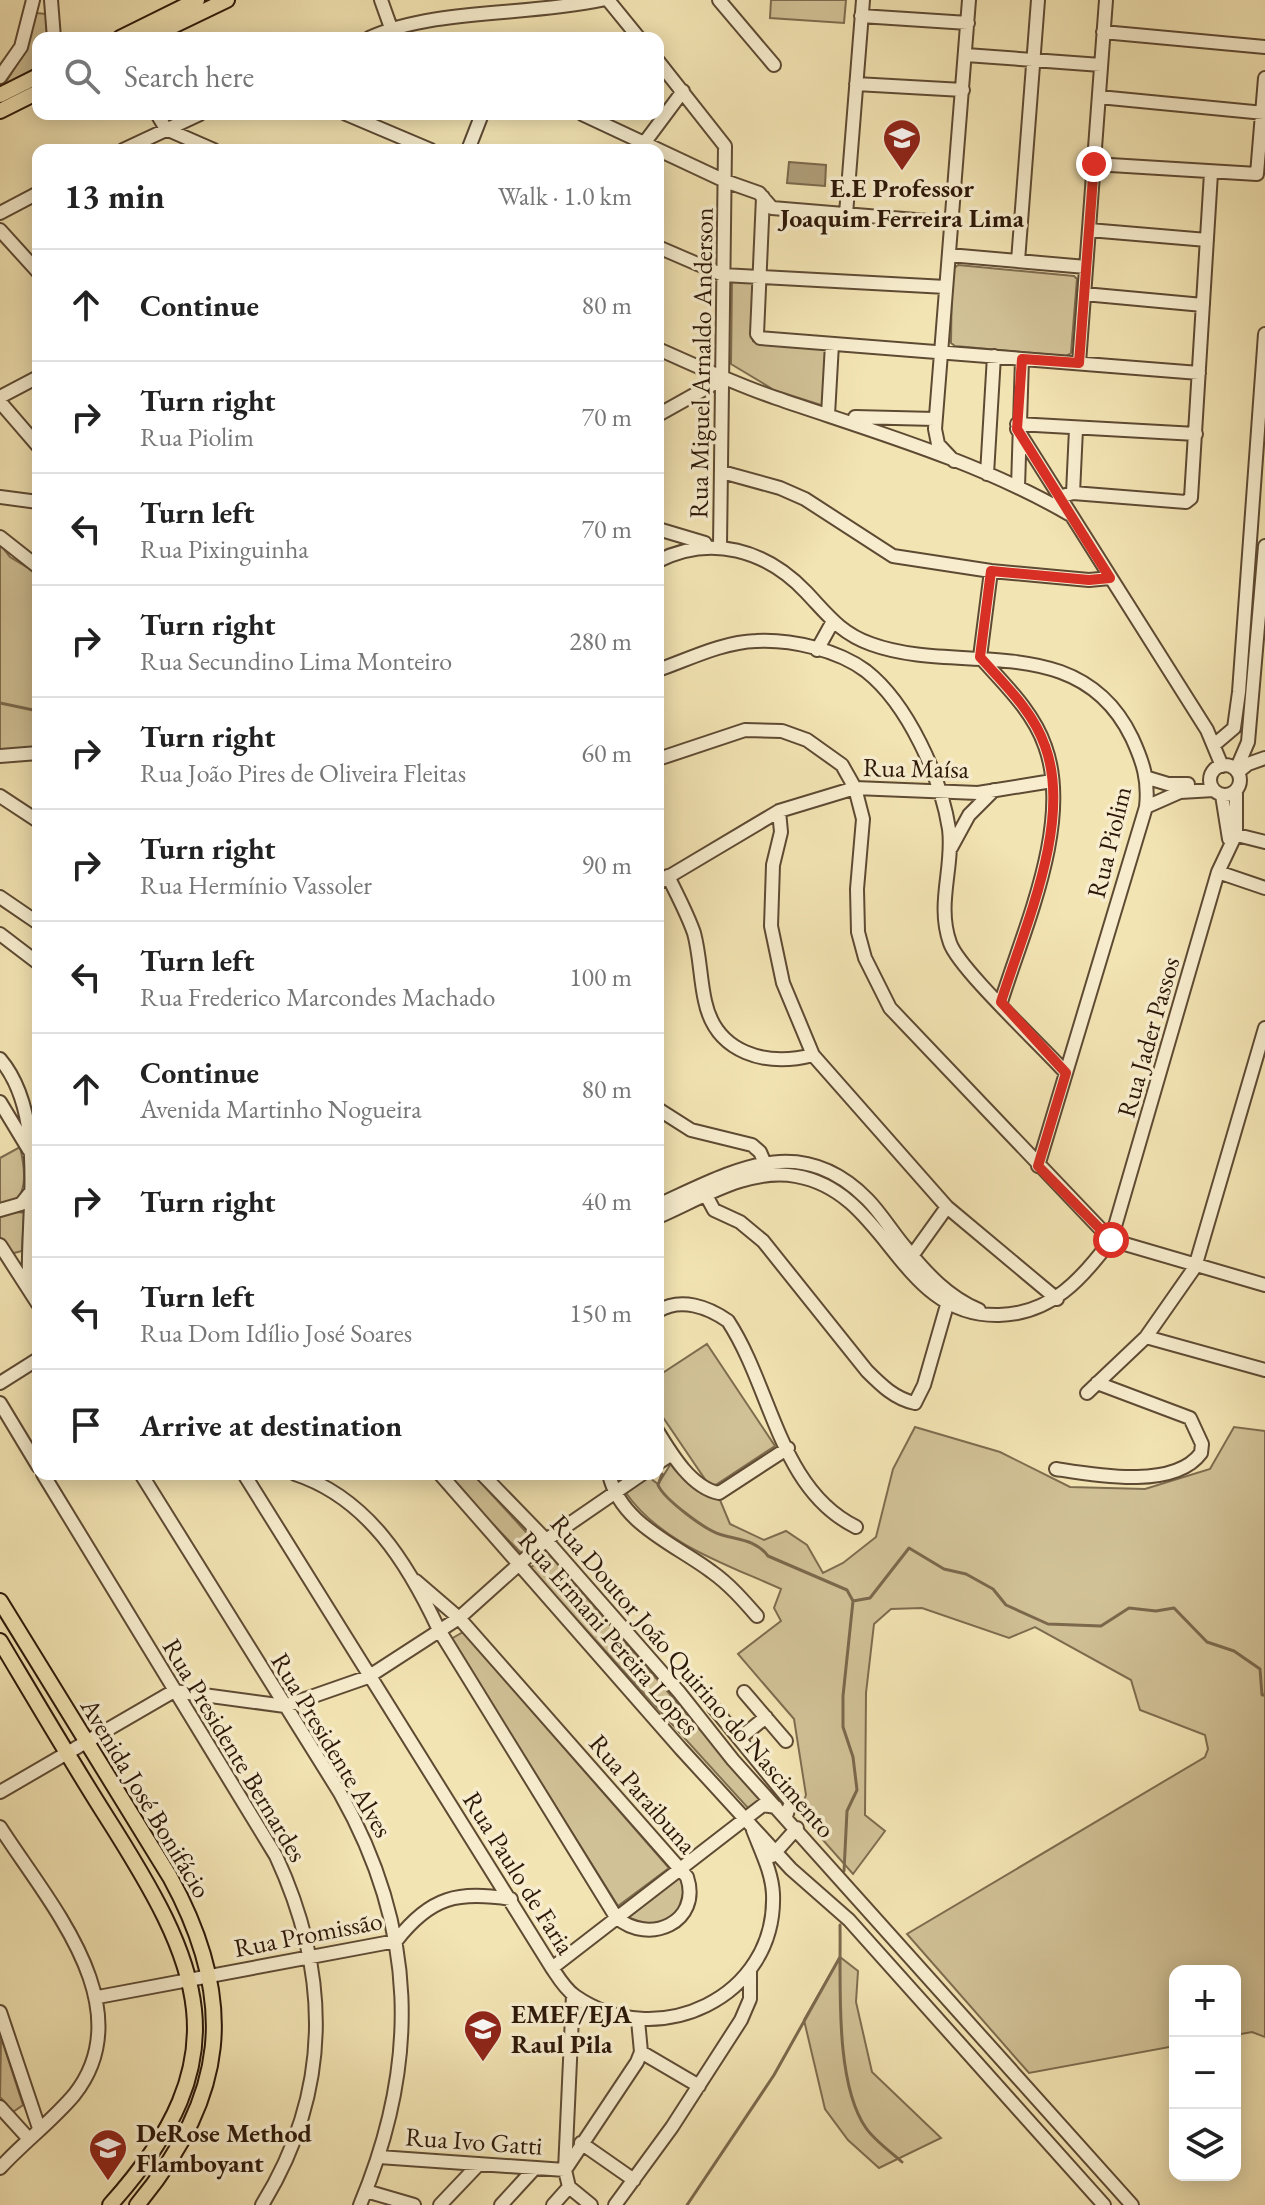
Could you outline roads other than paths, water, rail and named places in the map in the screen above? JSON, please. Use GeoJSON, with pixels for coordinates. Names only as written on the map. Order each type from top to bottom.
{"type":"FeatureCollection","features":[{"type":"Feature","properties":{"kind":"main road"},"geometry":{"type":"LineString","coordinates":[[132,32],[197,0]]}},
{"type":"Feature","properties":{"kind":"main road"},"geometry":{"type":"LineString","coordinates":[[160,32],[227,0]]}},
{"type":"Feature","properties":{"kind":"main road"},"geometry":{"type":"LineString","coordinates":[[0,95],[32,79]]}},
{"type":"Feature","properties":{"kind":"main road"},"geometry":{"type":"LineString","coordinates":[[0,111],[32,95]]}},
{"type":"Feature","properties":{"kind":"main road","name":"Avenida José Bonifácio"},"geometry":{"type":"LineString","coordinates":[[0,1601],[83,1742],[170,1877],[184,1903],[211,1975],[214,2043],[201,2099],[172,2160],[137,2205]]}},
{"type":"Feature","properties":{"kind":"main road","name":"Avenida José Bonifácio"},"geometry":{"type":"LineString","coordinates":[[0,1641],[153,1889],[180,1946],[191,1980],[193,2043],[183,2093],[163,2137],[138,2173],[110,2205]]}},
{"type":"Feature","properties":{"kind":"street"},"geometry":{"type":"LineString","coordinates":[[381,0],[391,28],[396,32]]}},
{"type":"Feature","properties":{"kind":"street"},"geometry":{"type":"LineString","coordinates":[[382,32],[426,21],[555,10],[601,0]]}},
{"type":"Feature","properties":{"kind":"street"},"geometry":{"type":"LineString","coordinates":[[608,0],[634,32]]}},
{"type":"Feature","properties":{"kind":"street"},"geometry":{"type":"LineString","coordinates":[[719,0],[774,65]]}},
{"type":"Feature","properties":{"kind":"street"},"geometry":{"type":"LineString","coordinates":[[846,214],[863,0]]}},
{"type":"Feature","properties":{"kind":"street"},"geometry":{"type":"LineString","coordinates":[[954,461],[938,444],[935,419],[969,0]]}},
{"type":"Feature","properties":{"kind":"street"},"geometry":{"type":"LineString","coordinates":[[1018,261],[1038,0]]}},
{"type":"Feature","properties":{"kind":"street"},"geometry":{"type":"LineString","coordinates":[[1079,363],[1106,0]]}},
{"type":"Feature","properties":{"kind":"street"},"geometry":{"type":"LineString","coordinates":[[0,77],[21,47],[33,3],[50,4],[53,32]]}},
{"type":"Feature","properties":{"kind":"street"},"geometry":{"type":"LineString","coordinates":[[861,16],[968,23]]}},
{"type":"Feature","properties":{"kind":"street"},"geometry":{"type":"LineString","coordinates":[[1103,32],[1265,47]]}},
{"type":"Feature","properties":{"kind":"street"},"geometry":{"type":"LineString","coordinates":[[966,55],[1101,65]]}},
{"type":"Feature","properties":{"kind":"street","name":"Rua Miguel Arnaldo Anderson"},"geometry":{"type":"LineString","coordinates":[[664,68],[725,146],[724,378],[717,546]]}},
{"type":"Feature","properties":{"kind":"street"},"geometry":{"type":"LineString","coordinates":[[1094,164],[1257,174],[1265,78]]}},
{"type":"Feature","properties":{"kind":"street"},"geometry":{"type":"LineString","coordinates":[[856,84],[963,90]]}},
{"type":"Feature","properties":{"kind":"street"},"geometry":{"type":"LineString","coordinates":[[664,116],[683,91]]}},
{"type":"Feature","properties":{"kind":"street"},"geometry":{"type":"LineString","coordinates":[[1099,97],[1264,114]]}},
{"type":"Feature","properties":{"kind":"street"},"geometry":{"type":"LineString","coordinates":[[161,120],[166,129],[200,144]]}},
{"type":"Feature","properties":{"kind":"street"},"geometry":{"type":"LineString","coordinates":[[135,144],[186,120]]}},
{"type":"Feature","properties":{"kind":"street"},"geometry":{"type":"LineString","coordinates":[[360,120],[417,144]]}},
{"type":"Feature","properties":{"kind":"street"},"geometry":{"type":"LineString","coordinates":[[470,144],[480,120]]}},
{"type":"Feature","properties":{"kind":"street"},"geometry":{"type":"LineString","coordinates":[[596,120],[649,144]]}},
{"type":"Feature","properties":{"kind":"street"},"geometry":{"type":"LineString","coordinates":[[645,142],[661,120]]}},
{"type":"Feature","properties":{"kind":"street"},"geometry":{"type":"LineString","coordinates":[[664,151],[725,181],[747,187],[776,209],[952,223]]}},
{"type":"Feature","properties":{"kind":"street"},"geometry":{"type":"LineString","coordinates":[[1059,497],[1073,493],[1189,501],[1196,434],[1211,173]]}},
{"type":"Feature","properties":{"kind":"street"},"geometry":{"type":"LineString","coordinates":[[0,213],[32,196]]}},
{"type":"Feature","properties":{"kind":"street"},"geometry":{"type":"LineString","coordinates":[[763,197],[758,337],[1199,373]]}},
{"type":"Feature","properties":{"kind":"street"},"geometry":{"type":"LineString","coordinates":[[0,230],[32,265]]}},
{"type":"Feature","properties":{"kind":"street"},"geometry":{"type":"LineString","coordinates":[[1089,230],[1207,240]]}},
{"type":"Feature","properties":{"kind":"street"},"geometry":{"type":"LineString","coordinates":[[664,250],[723,275],[946,287]]}},
{"type":"Feature","properties":{"kind":"street"},"geometry":{"type":"LineString","coordinates":[[949,255],[1086,267]]}},
{"type":"Feature","properties":{"kind":"street"},"geometry":{"type":"LineString","coordinates":[[1084,294],[1203,305]]}},
{"type":"Feature","properties":{"kind":"street"},"geometry":{"type":"LineString","coordinates":[[1217,743],[1234,728],[1239,692],[1248,558],[1260,453],[1265,334]]}},
{"type":"Feature","properties":{"kind":"street"},"geometry":{"type":"LineString","coordinates":[[832,344],[832,416]]}},
{"type":"Feature","properties":{"kind":"street"},"geometry":{"type":"LineString","coordinates":[[664,352],[724,378],[987,474],[1069,514]]}},
{"type":"Feature","properties":{"kind":"street"},"geometry":{"type":"LineString","coordinates":[[987,474],[994,356]]}},
{"type":"Feature","properties":{"kind":"street"},"geometry":{"type":"LineString","coordinates":[[1018,487],[1017,427],[1022,359]]}},
{"type":"Feature","properties":{"kind":"street"},"geometry":{"type":"LineString","coordinates":[[664,412],[724,378]]}},
{"type":"Feature","properties":{"kind":"street"},"geometry":{"type":"LineString","coordinates":[[32,381],[0,400],[32,439]]}},
{"type":"Feature","properties":{"kind":"street"},"geometry":{"type":"LineString","coordinates":[[693,397],[723,400]]}},
{"type":"Feature","properties":{"kind":"street"},"geometry":{"type":"LineString","coordinates":[[832,416],[935,419]]}},
{"type":"Feature","properties":{"kind":"street"},"geometry":{"type":"LineString","coordinates":[[1017,427],[1196,434]]}},
{"type":"Feature","properties":{"kind":"street"},"geometry":{"type":"LineString","coordinates":[[1017,427],[1069,514],[1232,768]]}},
{"type":"Feature","properties":{"kind":"street"},"geometry":{"type":"LineString","coordinates":[[1073,493],[1076,429]]}},
{"type":"Feature","properties":{"kind":"street"},"geometry":{"type":"LineString","coordinates":[[722,472],[780,488],[805,499],[893,556],[991,571],[1089,580],[1110,578]]}},
{"type":"Feature","properties":{"kind":"street"},"geometry":{"type":"LineString","coordinates":[[0,508],[6,498],[32,501]]}},
{"type":"Feature","properties":{"kind":"street","name":"Rua Piolim"},"geometry":{"type":"LineString","coordinates":[[664,531],[757,556],[782,570],[807,592],[832,623],[867,643],[898,651],[1031,664],[1076,679],[1109,704],[1125,724],[1148,778],[1146,807],[1038,1166]]}},
{"type":"Feature","properties":{"kind":"street"},"geometry":{"type":"LineString","coordinates":[[0,537],[32,562]]}},
{"type":"Feature","properties":{"kind":"street"},"geometry":{"type":"LineString","coordinates":[[664,558],[685,548],[717,546]]}},
{"type":"Feature","properties":{"kind":"street"},"geometry":{"type":"LineString","coordinates":[[1146,807],[1180,792],[1215,787],[1232,768],[1249,737],[1260,682],[1265,546]]}},
{"type":"Feature","properties":{"kind":"street"},"geometry":{"type":"LineString","coordinates":[[1248,558],[1264,559]]}},
{"type":"Feature","properties":{"kind":"street"},"geometry":{"type":"LineString","coordinates":[[991,571],[980,657],[1033,721],[1045,745],[1052,781],[1046,853],[1001,1002]]}},
{"type":"Feature","properties":{"kind":"street"},"geometry":{"type":"LineString","coordinates":[[1247,586],[1263,582]]}},
{"type":"Feature","properties":{"kind":"street"},"geometry":{"type":"LineString","coordinates":[[817,650],[832,623]]}},
{"type":"Feature","properties":{"kind":"street"},"geometry":{"type":"LineString","coordinates":[[664,668],[730,645],[757,640],[817,650],[857,666],[867,673],[898,709],[922,747],[941,793],[951,848]]}},
{"type":"Feature","properties":{"kind":"street"},"geometry":{"type":"LineString","coordinates":[[857,666],[867,643]]}},
{"type":"Feature","properties":{"kind":"street"},"geometry":{"type":"LineString","coordinates":[[1239,692],[1260,682]]}},
{"type":"Feature","properties":{"kind":"street"},"geometry":{"type":"LineString","coordinates":[[1234,728],[1249,737]]}},
{"type":"Feature","properties":{"kind":"street"},"geometry":{"type":"LineString","coordinates":[[664,757],[745,730],[782,731],[827,752],[842,765],[855,788],[863,819],[857,889],[858,932],[873,976],[890,1008],[1111,1240],[1265,1285]]}},
{"type":"Feature","properties":{"kind":"street"},"geometry":{"type":"LineString","coordinates":[[0,756],[32,753]]}},
{"type":"Feature","properties":{"kind":"street"},"geometry":{"type":"LineString","coordinates":[[1232,768],[1265,758]]}},
{"type":"Feature","properties":{"kind":"street","name":"Rua Jader Passos"},"geometry":{"type":"LineString","coordinates":[[1111,1240],[1218,872],[1231,838],[1236,791],[1240,784],[1232,768]]}},
{"type":"Feature","properties":{"kind":"street"},"geometry":{"type":"LineString","coordinates":[[1148,778],[1178,785],[1236,791]]}},
{"type":"Feature","properties":{"kind":"street","name":"Rua Maísa"},"geometry":{"type":"LineString","coordinates":[[664,879],[779,811],[855,788],[941,793],[995,790],[1052,781]]}},
{"type":"Feature","properties":{"kind":"street"},"geometry":{"type":"LineString","coordinates":[[1215,787],[1231,838],[1265,842]]}},
{"type":"Feature","properties":{"kind":"street"},"geometry":{"type":"LineString","coordinates":[[995,790],[969,815],[951,848],[942,901],[951,945],[1066,1073]]}},
{"type":"Feature","properties":{"kind":"street"},"geometry":{"type":"LineString","coordinates":[[0,796],[32,817]]}},
{"type":"Feature","properties":{"kind":"street"},"geometry":{"type":"LineString","coordinates":[[779,811],[781,832],[773,865],[771,926],[783,983],[813,1055],[947,1207],[1057,1299]]}},
{"type":"Feature","properties":{"kind":"street"},"geometry":{"type":"LineString","coordinates":[[1218,872],[1265,888]]}},
{"type":"Feature","properties":{"kind":"street"},"geometry":{"type":"LineString","coordinates":[[664,882],[694,935],[705,1005],[720,1034],[751,1056],[796,1059],[813,1055]]}},
{"type":"Feature","properties":{"kind":"street"},"geometry":{"type":"LineString","coordinates":[[0,897],[32,919]]}},
{"type":"Feature","properties":{"kind":"street"},"geometry":{"type":"LineString","coordinates":[[0,934],[32,958]]}},
{"type":"Feature","properties":{"kind":"street"},"geometry":{"type":"LineString","coordinates":[[1087,1393],[1146,1337],[1195,1267],[1264,1036]]}},
{"type":"Feature","properties":{"kind":"street"},"geometry":{"type":"LineString","coordinates":[[0,1059],[12,1072],[27,1109],[29,1287]]}},
{"type":"Feature","properties":{"kind":"street"},"geometry":{"type":"LineString","coordinates":[[0,1102],[29,1150]]}},
{"type":"Feature","properties":{"kind":"street"},"geometry":{"type":"LineString","coordinates":[[664,1113],[691,1130],[752,1145],[766,1168]]}},
{"type":"Feature","properties":{"kind":"street"},"geometry":{"type":"LineString","coordinates":[[664,1206],[766,1168],[797,1161],[839,1177],[868,1199],[924,1288],[947,1305],[970,1313],[994,1315],[1034,1310],[1057,1299],[1079,1280],[1111,1240]]}},
{"type":"Feature","properties":{"kind":"street"},"geometry":{"type":"LineString","coordinates":[[703,1191],[714,1210],[740,1222],[763,1241],[867,1371],[883,1387],[907,1401],[915,1403],[924,1385],[947,1305]]}},
{"type":"Feature","properties":{"kind":"street"},"geometry":{"type":"LineString","coordinates":[[0,1210],[21,1204],[29,1194]]}},
{"type":"Feature","properties":{"kind":"street"},"geometry":{"type":"LineString","coordinates":[[909,1261],[947,1207]]}},
{"type":"Feature","properties":{"kind":"street"},"geometry":{"type":"LineString","coordinates":[[0,1245],[32,1293]]}},
{"type":"Feature","properties":{"kind":"street"},"geometry":{"type":"LineString","coordinates":[[909,1261],[970,1306],[994,1315]]}},
{"type":"Feature","properties":{"kind":"street"},"geometry":{"type":"LineString","coordinates":[[664,1309],[678,1304],[696,1306],[713,1311],[728,1321],[788,1448],[816,1497],[835,1517],[856,1527]]}},
{"type":"Feature","properties":{"kind":"street"},"geometry":{"type":"LineString","coordinates":[[1146,1337],[1265,1370]]}},
{"type":"Feature","properties":{"kind":"street"},"geometry":{"type":"LineString","coordinates":[[0,1383],[32,1363]]}},
{"type":"Feature","properties":{"kind":"street"},"geometry":{"type":"LineString","coordinates":[[1056,1469],[1113,1478],[1144,1478],[1184,1465],[1201,1453],[1202,1444],[1190,1418],[1097,1383]]}},
{"type":"Feature","properties":{"kind":"street"},"geometry":{"type":"LineString","coordinates":[[0,1403],[32,1456]]}},
{"type":"Feature","properties":{"kind":"street"},"geometry":{"type":"LineString","coordinates":[[664,1441],[706,1491],[719,1493],[788,1448]]}},
{"type":"Feature","properties":{"kind":"street"},"geometry":{"type":"LineString","coordinates":[[664,1459],[672,1454]]}},
{"type":"Feature","properties":{"kind":"street","name":"Rua Presidente Bernardes"},"geometry":{"type":"LineString","coordinates":[[47,1480],[276,1856],[295,1900],[312,1956],[317,2037],[311,2090],[298,2136],[262,2205]]}},
{"type":"Feature","properties":{"kind":"street","name":"Rua Presidente Alves"},"geometry":{"type":"LineString","coordinates":[[145,1480],[365,1837],[382,1882],[396,1941],[403,1997],[401,2045],[396,2088],[379,2157],[360,2205]]}},
{"type":"Feature","properties":{"kind":"street","name":"Rua Paulo de Faria"},"geometry":{"type":"LineString","coordinates":[[248,1480],[368,1677],[552,1968],[573,1995],[607,2012],[638,2020],[674,2019],[701,2009],[724,1995],[750,1970],[761,1950],[772,1911],[770,1875],[749,1821]]}},
{"type":"Feature","properties":{"kind":"street","name":"Rua Paraibuna"},"geometry":{"type":"LineString","coordinates":[[310,1480],[331,1488],[360,1511],[416,1581],[459,1618],[680,1869],[690,1887],[690,1899],[685,1911],[668,1928],[655,1932],[635,1929],[616,1917],[439,1630],[416,1581]]}},
{"type":"Feature","properties":{"kind":"street","name":"Rua Ermani Pereira Lopes"},"geometry":{"type":"LineString","coordinates":[[445,1480],[774,1850],[839,1909],[1104,2205]]}},
{"type":"Feature","properties":{"kind":"street","name":"Rua Doutor João Quirino do Nascimento"},"geometry":{"type":"LineString","coordinates":[[488,1480],[546,1540],[835,1875],[1132,2205]]}},
{"type":"Feature","properties":{"kind":"street"},"geometry":{"type":"LineString","coordinates":[[611,1480],[616,1492],[645,1529],[713,1572],[757,1616]]}},
{"type":"Feature","properties":{"kind":"street"},"geometry":{"type":"LineString","coordinates":[[0,1792],[174,1691],[285,1706],[307,1702],[368,1677],[459,1618],[546,1540],[633,1480]]}},
{"type":"Feature","properties":{"kind":"street"},"geometry":{"type":"LineString","coordinates":[[744,1692],[786,1741]]}},
{"type":"Feature","properties":{"kind":"street"},"geometry":{"type":"LineString","coordinates":[[714,1708],[791,1802],[786,1816]]}},
{"type":"Feature","properties":{"kind":"street"},"geometry":{"type":"LineString","coordinates":[[740,1738],[766,1717]]}},
{"type":"Feature","properties":{"kind":"street"},"geometry":{"type":"LineString","coordinates":[[552,1968],[680,1869],[749,1821],[763,1805],[776,1807]]}},
{"type":"Feature","properties":{"kind":"street"},"geometry":{"type":"LineString","coordinates":[[0,1827],[83,1956],[98,1997],[97,2037],[84,2078],[73,2095],[29,2139],[6,2155],[0,2168]]}},
{"type":"Feature","properties":{"kind":"street"},"geometry":{"type":"LineString","coordinates":[[770,1875],[774,1850],[797,1828]]}},
{"type":"Feature","properties":{"kind":"street","name":"Rua Promissão"},"geometry":{"type":"LineString","coordinates":[[98,1997],[396,1941],[425,1911],[454,1895],[476,1894],[511,1899]]}},
{"type":"Feature","properties":{"kind":"street"},"geometry":{"type":"LineString","coordinates":[[615,2205],[699,2086],[741,2020],[750,1999],[750,1970]]}},
{"type":"Feature","properties":{"kind":"street"},"geometry":{"type":"LineString","coordinates":[[908,1986],[924,1973]]}},
{"type":"Feature","properties":{"kind":"street"},"geometry":{"type":"LineString","coordinates":[[573,1995],[565,2170],[569,2187],[591,2205]]}},
{"type":"Feature","properties":{"kind":"street"},"geometry":{"type":"LineString","coordinates":[[0,2012],[39,2128]]}},
{"type":"Feature","properties":{"kind":"street"},"geometry":{"type":"LineString","coordinates":[[0,2012],[0,2025]]}},
{"type":"Feature","properties":{"kind":"street"},"geometry":{"type":"LineString","coordinates":[[565,2170],[628,2077],[641,2052],[638,2020]]}},
{"type":"Feature","properties":{"kind":"street"},"geometry":{"type":"LineString","coordinates":[[641,2052],[699,2086]]}},
{"type":"Feature","properties":{"kind":"street"},"geometry":{"type":"LineString","coordinates":[[4,2111],[23,2111],[30,2102]]}},
{"type":"Feature","properties":{"kind":"street"},"geometry":{"type":"LineString","coordinates":[[4,2111],[29,2139]]}},
{"type":"Feature","properties":{"kind":"street"},"geometry":{"type":"LineString","coordinates":[[581,2143],[634,2180]]}},
{"type":"Feature","properties":{"kind":"street","name":"Rua Ivo Gatti"},"geometry":{"type":"LineString","coordinates":[[379,2157],[565,2170]]}},
{"type":"Feature","properties":{"kind":"street"},"geometry":{"type":"LineString","coordinates":[[440,2205],[479,2164]]}},
{"type":"Feature","properties":{"kind":"street"},"geometry":{"type":"LineString","coordinates":[[501,2205],[535,2168]]}},
{"type":"Feature","properties":{"kind":"street"},"geometry":{"type":"LineString","coordinates":[[553,2205],[569,2187]]}},
{"type":"Feature","properties":{"kind":"street"},"geometry":{"type":"LineString","coordinates":[[366,2191],[414,2205]]}},
{"type":"Feature","properties":{"kind":"waterway"},"geometry":{"type":"LineString","coordinates":[[0,703],[32,710]]}},
{"type":"Feature","properties":{"kind":"waterway"},"geometry":{"type":"LineString","coordinates":[[660,1480],[658,1485],[662,1491],[696,1521],[715,1532],[753,1544],[768,1556],[847,1590],[853,1601],[870,1598],[909,1548],[944,1569],[966,1574],[993,1589],[1006,1605],[1048,1624],[1101,1626],[1129,1608],[1156,1611],[1174,1608],[1207,1642],[1234,1651],[1260,1669],[1262,1695],[1265,1695]]}},
{"type":"Feature","properties":{"kind":"waterway"},"geometry":{"type":"LineString","coordinates":[[844,1871],[847,1811],[857,1790],[853,1757],[843,1727],[843,1696],[853,1601]]}},
{"type":"Feature","properties":{"kind":"waterway"},"geometry":{"type":"LineString","coordinates":[[840,1925],[841,2030],[849,2085],[866,2128],[902,2162]]}},
{"type":"Feature","properties":{"kind":"waterway"},"geometry":{"type":"LineString","coordinates":[[687,2205],[774,2075],[840,1957]]}},
{"type":"Feature","properties":{"kind":"place","name":"E.E Professor Joaquim Ferreira Lima"},"geometry":{"type":"Point","coordinates":[902,172]}},
{"type":"Feature","properties":{"kind":"place","name":"EMEF/EJA Raul Pila"},"geometry":{"type":"Point","coordinates":[483,2063]}},
{"type":"Feature","properties":{"kind":"place","name":"DeRose Method Flamboyant"},"geometry":{"type":"Point","coordinates":[108,2182]}}]}
